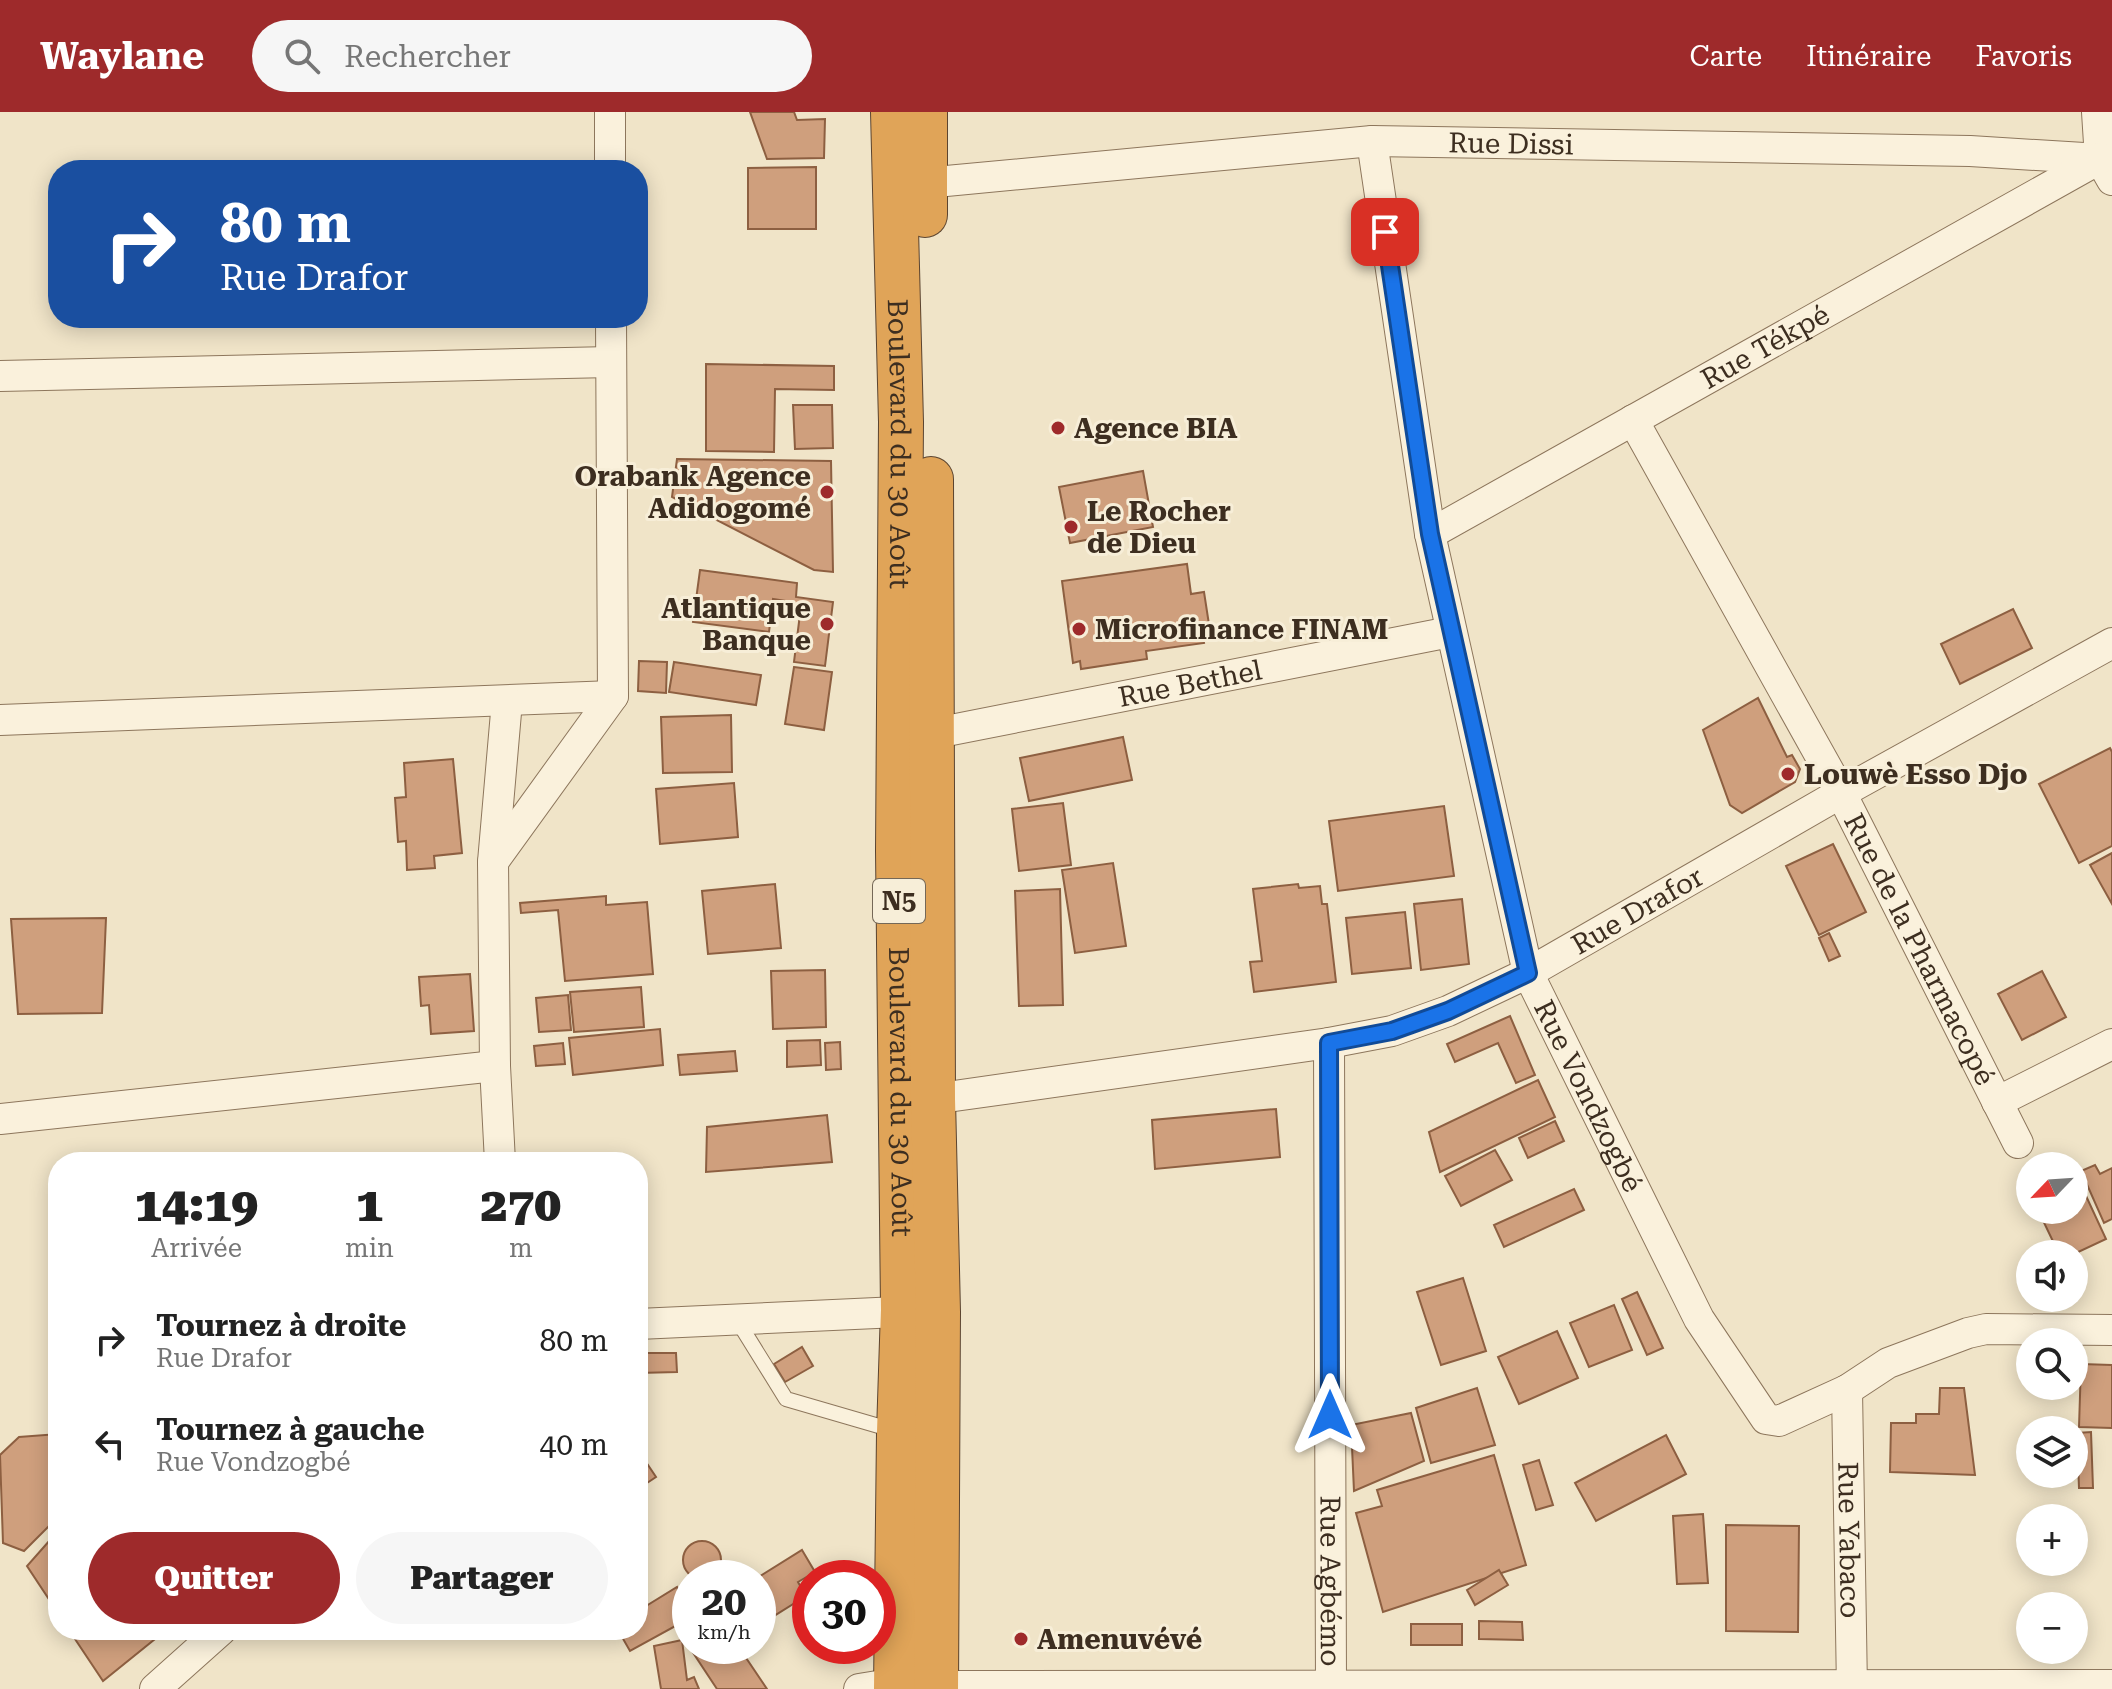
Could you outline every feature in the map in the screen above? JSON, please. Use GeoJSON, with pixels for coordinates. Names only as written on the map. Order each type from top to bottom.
{"type":"FeatureCollection","features":[{"type":"Feature","properties":{"kind":"highway","name":"Boulevard du 30 Août"},"geometry":{"type":"LineString","coordinates":[[893,112],[901,422],[898,851],[920,1311],[899,1432],[905,1687]]}},
{"type":"Feature","properties":{"kind":"highway","name":"Boulevard du 30 Août"},"geometry":{"type":"LineString","coordinates":[[905,1687],[920,1311],[933,1099],[931,399],[925,112]]}},
{"type":"Feature","properties":{"kind":"street"},"geometry":{"type":"LineString","coordinates":[[610,112],[610,160]]}},
{"type":"Feature","properties":{"kind":"street"},"geometry":{"type":"LineString","coordinates":[[2097,112],[2108,163]]}},
{"type":"Feature","properties":{"kind":"street","name":"Rue Dissi"},"geometry":{"type":"LineString","coordinates":[[925,183],[1372,141],[1970,151],[2108,163]]}},
{"type":"Feature","properties":{"kind":"street","name":"Rue Vondzogbé"},"geometry":{"type":"LineString","coordinates":[[1372,141],[1430,534],[1528,973],[1699,1319],[1766,1419],[1779,1421],[1847,1390],[1888,1363],[1968,1333],[1986,1329],[2112,1330]]}},
{"type":"Feature","properties":{"kind":"street","name":"Rue Tékpé"},"geometry":{"type":"LineString","coordinates":[[1430,534],[1633,420],[2108,163]]}},
{"type":"Feature","properties":{"kind":"street"},"geometry":{"type":"LineString","coordinates":[[493,862],[613,696],[611,328]]}},
{"type":"Feature","properties":{"kind":"street"},"geometry":{"type":"LineString","coordinates":[[0,376],[611,362]]}},
{"type":"Feature","properties":{"kind":"street","name":"Rue de la Pharmacopé"},"geometry":{"type":"LineString","coordinates":[[1633,420],[1841,793],[2018,1143]]}},
{"type":"Feature","properties":{"kind":"street","name":"Rue Bethel"},"geometry":{"type":"LineString","coordinates":[[931,734],[1450,632]]}},
{"type":"Feature","properties":{"kind":"street","name":"Rue Drafor"},"geometry":{"type":"LineString","coordinates":[[933,1099],[1329,1043],[1406,1026],[1448,1011],[1528,973],[1841,793],[2112,643]]}},
{"type":"Feature","properties":{"kind":"street"},"geometry":{"type":"LineString","coordinates":[[0,720],[613,696]]}},
{"type":"Feature","properties":{"kind":"street"},"geometry":{"type":"LineString","coordinates":[[499,1152],[495,1066],[493,862],[507,701]]}},
{"type":"Feature","properties":{"kind":"street","name":"Rue Agbémo"},"geometry":{"type":"LineString","coordinates":[[1329,1043],[1331,1686]]}},
{"type":"Feature","properties":{"kind":"street"},"geometry":{"type":"LineString","coordinates":[[1997,1102],[2112,1044]]}},
{"type":"Feature","properties":{"kind":"street"},"geometry":{"type":"LineString","coordinates":[[0,1119],[495,1066]]}},
{"type":"Feature","properties":{"kind":"street"},"geometry":{"type":"LineString","coordinates":[[648,1324],[920,1311]]}},
{"type":"Feature","properties":{"kind":"street","name":"Rue Yabaco"},"geometry":{"type":"LineString","coordinates":[[1847,1390],[1852,1687]]}},
{"type":"Feature","properties":{"kind":"street"},"geometry":{"type":"LineString","coordinates":[[155,1689],[210,1640]]}},
{"type":"Feature","properties":{"kind":"street"},"geometry":{"type":"LineString","coordinates":[[905,1687],[2112,1685]]}},
{"type":"Feature","properties":{"kind":"lane"},"geometry":{"type":"LineString","coordinates":[[736,1320],[786,1399],[899,1432]]}},
{"type":"Feature","properties":{"kind":"building"},"geometry":{"type":"Polygon","coordinates":[[[750,112],[794,112],[797,120],[825,119],[824,158],[767,159],[750,112]]]}},
{"type":"Feature","properties":{"kind":"building"},"geometry":{"type":"Polygon","coordinates":[[[816,167],[816,229],[748,229],[748,168],[816,167]]]}},
{"type":"Feature","properties":{"kind":"building"},"geometry":{"type":"Polygon","coordinates":[[[706,364],[834,366],[834,390],[775,389],[774,452],[706,451],[706,364]]]}},
{"type":"Feature","properties":{"kind":"building"},"geometry":{"type":"Polygon","coordinates":[[[793,405],[832,405],[833,448],[795,449],[793,405]]]}},
{"type":"Feature","properties":{"kind":"building"},"geometry":{"type":"Polygon","coordinates":[[[677,459],[831,461],[833,572],[814,570],[672,497],[677,459]]]}},
{"type":"Feature","properties":{"kind":"building"},"geometry":{"type":"Polygon","coordinates":[[[1143,471],[1153,527],[1070,543],[1059,487],[1143,471]]]}},
{"type":"Feature","properties":{"kind":"building"},"geometry":{"type":"Polygon","coordinates":[[[1187,564],[1191,594],[1204,592],[1210,631],[1202,632],[1204,643],[1146,651],[1147,659],[1081,669],[1080,661],[1073,663],[1062,581],[1187,564]]]}},
{"type":"Feature","properties":{"kind":"building"},"geometry":{"type":"Polygon","coordinates":[[[700,570],[797,583],[796,597],[833,602],[825,666],[794,662],[801,606],[792,602],[773,599],[769,632],[693,622],[700,570]]]}},
{"type":"Feature","properties":{"kind":"building"},"geometry":{"type":"Polygon","coordinates":[[[2013,609],[2032,648],[1960,684],[1941,644],[2013,609]]]}},
{"type":"Feature","properties":{"kind":"building"},"geometry":{"type":"Polygon","coordinates":[[[639,661],[667,662],[666,693],[638,691],[639,661]]]}},
{"type":"Feature","properties":{"kind":"building"},"geometry":{"type":"Polygon","coordinates":[[[674,662],[761,675],[756,705],[669,692],[674,662]]]}},
{"type":"Feature","properties":{"kind":"building"},"geometry":{"type":"Polygon","coordinates":[[[794,667],[832,672],[824,730],[785,724],[794,667]]]}},
{"type":"Feature","properties":{"kind":"building"},"geometry":{"type":"Polygon","coordinates":[[[1758,698],[1787,757],[1792,755],[1800,769],[1795,782],[1742,813],[1730,805],[1703,730],[1758,698]]]}},
{"type":"Feature","properties":{"kind":"building"},"geometry":{"type":"Polygon","coordinates":[[[731,715],[732,772],[663,773],[661,717],[731,715]]]}},
{"type":"Feature","properties":{"kind":"building"},"geometry":{"type":"Polygon","coordinates":[[[1123,737],[1132,780],[1029,801],[1020,758],[1123,737]]]}},
{"type":"Feature","properties":{"kind":"building"},"geometry":{"type":"Polygon","coordinates":[[[2110,748],[2112,846],[2079,863],[2039,784],[2110,748]]]}},
{"type":"Feature","properties":{"kind":"building"},"geometry":{"type":"Polygon","coordinates":[[[453,759],[462,853],[434,856],[435,868],[407,870],[406,841],[398,842],[395,798],[406,797],[404,763],[453,759]]]}},
{"type":"Feature","properties":{"kind":"building"},"geometry":{"type":"Polygon","coordinates":[[[734,783],[738,837],[660,844],[656,789],[734,783]]]}},
{"type":"Feature","properties":{"kind":"building"},"geometry":{"type":"Polygon","coordinates":[[[1063,803],[1071,865],[1019,871],[1012,809],[1063,803]]]}},
{"type":"Feature","properties":{"kind":"building"},"geometry":{"type":"Polygon","coordinates":[[[1444,806],[1454,876],[1338,891],[1329,821],[1444,806]]]}},
{"type":"Feature","properties":{"kind":"building"},"geometry":{"type":"Polygon","coordinates":[[[1833,844],[1866,912],[1819,935],[1786,866],[1833,844]]]}},
{"type":"Feature","properties":{"kind":"building"},"geometry":{"type":"Polygon","coordinates":[[[2112,853],[2112,904],[2090,865],[2112,853]]]}},
{"type":"Feature","properties":{"kind":"building"},"geometry":{"type":"Polygon","coordinates":[[[1113,863],[1126,946],[1075,953],[1062,870],[1113,863]]]}},
{"type":"Feature","properties":{"kind":"building"},"geometry":{"type":"Polygon","coordinates":[[[775,884],[781,948],[708,954],[702,891],[775,884]]]}},
{"type":"Feature","properties":{"kind":"building"},"geometry":{"type":"Polygon","coordinates":[[[1298,884],[1299,888],[1320,886],[1322,904],[1327,904],[1336,982],[1254,992],[1250,962],[1262,961],[1253,889],[1298,884]]]}},
{"type":"Feature","properties":{"kind":"building"},"geometry":{"type":"Polygon","coordinates":[[[1060,889],[1063,1005],[1019,1006],[1015,891],[1060,889]]]}},
{"type":"Feature","properties":{"kind":"building"},"geometry":{"type":"Polygon","coordinates":[[[606,896],[606,905],[647,902],[653,974],[565,981],[558,910],[521,913],[520,903],[606,896]]]}},
{"type":"Feature","properties":{"kind":"building"},"geometry":{"type":"Polygon","coordinates":[[[1462,899],[1469,964],[1421,970],[1414,904],[1462,899]]]}},
{"type":"Feature","properties":{"kind":"building"},"geometry":{"type":"Polygon","coordinates":[[[1405,912],[1411,968],[1352,974],[1346,918],[1405,912]]]}},
{"type":"Feature","properties":{"kind":"building"},"geometry":{"type":"Polygon","coordinates":[[[106,918],[102,1013],[18,1014],[11,919],[106,918]]]}},
{"type":"Feature","properties":{"kind":"building"},"geometry":{"type":"Polygon","coordinates":[[[1829,933],[1840,956],[1829,961],[1819,938],[1829,933]]]}},
{"type":"Feature","properties":{"kind":"building"},"geometry":{"type":"Polygon","coordinates":[[[825,970],[826,1027],[773,1029],[771,971],[825,970]]]}},
{"type":"Feature","properties":{"kind":"building"},"geometry":{"type":"Polygon","coordinates":[[[2042,971],[2066,1017],[2022,1040],[1998,994],[2042,971]]]}},
{"type":"Feature","properties":{"kind":"building"},"geometry":{"type":"Polygon","coordinates":[[[470,974],[474,1031],[431,1034],[429,1005],[421,1006],[419,977],[470,974]]]}},
{"type":"Feature","properties":{"kind":"building"},"geometry":{"type":"Polygon","coordinates":[[[641,987],[644,1027],[574,1032],[570,992],[641,987]]]}},
{"type":"Feature","properties":{"kind":"building"},"geometry":{"type":"Polygon","coordinates":[[[568,995],[571,1030],[539,1032],[536,998],[568,995]]]}},
{"type":"Feature","properties":{"kind":"building"},"geometry":{"type":"Polygon","coordinates":[[[1510,1016],[1535,1075],[1516,1083],[1498,1043],[1455,1062],[1447,1044],[1510,1016]]]}},
{"type":"Feature","properties":{"kind":"building"},"geometry":{"type":"Polygon","coordinates":[[[660,1029],[663,1065],[573,1075],[569,1038],[660,1029]]]}},
{"type":"Feature","properties":{"kind":"building"},"geometry":{"type":"Polygon","coordinates":[[[820,1040],[821,1065],[787,1067],[787,1041],[820,1040]]]}},
{"type":"Feature","properties":{"kind":"building"},"geometry":{"type":"Polygon","coordinates":[[[840,1042],[841,1069],[826,1070],[825,1043],[840,1042]]]}},
{"type":"Feature","properties":{"kind":"building"},"geometry":{"type":"Polygon","coordinates":[[[563,1043],[565,1064],[536,1066],[534,1046],[563,1043]]]}},
{"type":"Feature","properties":{"kind":"building"},"geometry":{"type":"Polygon","coordinates":[[[735,1051],[737,1071],[680,1075],[678,1055],[735,1051]]]}},
{"type":"Feature","properties":{"kind":"building"},"geometry":{"type":"Polygon","coordinates":[[[1538,1080],[1555,1117],[1440,1172],[1429,1132],[1538,1080]]]}},
{"type":"Feature","properties":{"kind":"building"},"geometry":{"type":"Polygon","coordinates":[[[1276,1109],[1280,1157],[1155,1169],[1152,1120],[1276,1109]]]}},
{"type":"Feature","properties":{"kind":"building"},"geometry":{"type":"Polygon","coordinates":[[[827,1115],[832,1162],[706,1172],[707,1127],[827,1115]]]}},
{"type":"Feature","properties":{"kind":"building"},"geometry":{"type":"Polygon","coordinates":[[[1555,1121],[1564,1141],[1528,1158],[1519,1138],[1555,1121]]]}},
{"type":"Feature","properties":{"kind":"building"},"geometry":{"type":"Polygon","coordinates":[[[1495,1150],[1512,1180],[1461,1206],[1445,1176],[1495,1150]]]}},
{"type":"Feature","properties":{"kind":"building"},"geometry":{"type":"Polygon","coordinates":[[[2095,1165],[2100,1174],[2112,1168],[2112,1219],[2104,1223],[2088,1187],[2088,1168],[2095,1165]]]}},
{"type":"Feature","properties":{"kind":"building"},"geometry":{"type":"Polygon","coordinates":[[[1574,1189],[1584,1210],[1504,1247],[1494,1225],[1574,1189]]]}},
{"type":"Feature","properties":{"kind":"building"},"geometry":{"type":"Polygon","coordinates":[[[2088,1200],[2106,1239],[2088,1247],[2088,1240],[2052,1240],[2045,1224],[2088,1224],[2088,1200]]]}},
{"type":"Feature","properties":{"kind":"building"},"geometry":{"type":"Polygon","coordinates":[[[1463,1278],[1486,1351],[1441,1365],[1417,1292],[1463,1278]]]}},
{"type":"Feature","properties":{"kind":"building"},"geometry":{"type":"Polygon","coordinates":[[[1637,1292],[1663,1348],[1647,1355],[1622,1299],[1637,1292]]]}},
{"type":"Feature","properties":{"kind":"building"},"geometry":{"type":"Polygon","coordinates":[[[1614,1305],[1632,1350],[1589,1367],[1570,1323],[1614,1305]]]}},
{"type":"Feature","properties":{"kind":"building"},"geometry":{"type":"Polygon","coordinates":[[[1557,1331],[1578,1378],[1519,1404],[1498,1357],[1557,1331]]]}},
{"type":"Feature","properties":{"kind":"building"},"geometry":{"type":"Polygon","coordinates":[[[802,1347],[813,1366],[785,1382],[774,1364],[802,1347]]]}},
{"type":"Feature","properties":{"kind":"building"},"geometry":{"type":"Polygon","coordinates":[[[648,1353],[676,1353],[677,1372],[648,1373],[648,1353]]]}},
{"type":"Feature","properties":{"kind":"building"},"geometry":{"type":"Polygon","coordinates":[[[2088,1364],[2112,1365],[2112,1428],[2088,1427],[2088,1416],[2079,1416],[2080,1400],[2088,1400],[2088,1364]]]}},
{"type":"Feature","properties":{"kind":"building"},"geometry":{"type":"Polygon","coordinates":[[[1477,1388],[1495,1445],[1431,1463],[1416,1408],[1477,1388]]]}},
{"type":"Feature","properties":{"kind":"building"},"geometry":{"type":"Polygon","coordinates":[[[1940,1388],[1964,1388],[1975,1475],[1890,1472],[1891,1423],[1916,1423],[1916,1414],[1939,1414],[1940,1388]]]}},
{"type":"Feature","properties":{"kind":"building"},"geometry":{"type":"Polygon","coordinates":[[[1411,1413],[1424,1461],[1354,1491],[1351,1425],[1411,1413]]]}},
{"type":"Feature","properties":{"kind":"building"},"geometry":{"type":"Polygon","coordinates":[[[2088,1432],[2091,1432],[2093,1488],[2088,1488],[2088,1432]]]}},
{"type":"Feature","properties":{"kind":"building"},"geometry":{"type":"Polygon","coordinates":[[[48,1435],[48,1527],[24,1551],[3,1543],[0,1455],[19,1437],[48,1435]]]}},
{"type":"Feature","properties":{"kind":"building"},"geometry":{"type":"Polygon","coordinates":[[[1666,1435],[1686,1474],[1596,1521],[1575,1483],[1666,1435]]]}},
{"type":"Feature","properties":{"kind":"building"},"geometry":{"type":"Polygon","coordinates":[[[1494,1455],[1526,1565],[1383,1612],[1356,1513],[1382,1506],[1377,1490],[1494,1455]]]}},
{"type":"Feature","properties":{"kind":"building"},"geometry":{"type":"Polygon","coordinates":[[[1539,1460],[1553,1505],[1536,1510],[1523,1465],[1539,1460]]]}},
{"type":"Feature","properties":{"kind":"building"},"geometry":{"type":"Polygon","coordinates":[[[648,1465],[656,1477],[648,1482],[648,1465]]]}},
{"type":"Feature","properties":{"kind":"building"},"geometry":{"type":"Polygon","coordinates":[[[1703,1514],[1708,1583],[1677,1584],[1673,1516],[1703,1514]]]}},
{"type":"Feature","properties":{"kind":"building"},"geometry":{"type":"Polygon","coordinates":[[[1726,1525],[1799,1526],[1798,1632],[1726,1631],[1726,1525]]]}},
{"type":"Feature","properties":{"kind":"building"},"geometry":{"type":"Polygon","coordinates":[[[702,1541],[715,1547],[721,1560],[683,1560],[689,1547],[702,1541]]]}},
{"type":"Feature","properties":{"kind":"building"},"geometry":{"type":"Polygon","coordinates":[[[48,1542],[48,1598],[27,1566],[48,1542]]]}},
{"type":"Feature","properties":{"kind":"building"},"geometry":{"type":"Polygon","coordinates":[[[802,1550],[808,1560],[792,1560],[792,1605],[776,1615],[776,1566],[802,1550]]]}},
{"type":"Feature","properties":{"kind":"building"},"geometry":{"type":"Polygon","coordinates":[[[1499,1570],[1508,1585],[1475,1605],[1467,1590],[1499,1570]]]}},
{"type":"Feature","properties":{"kind":"building"},"geometry":{"type":"Polygon","coordinates":[[[672,1590],[672,1628],[630,1651],[624,1640],[648,1640],[648,1605],[672,1590]]]}},
{"type":"Feature","properties":{"kind":"building"},"geometry":{"type":"Polygon","coordinates":[[[1479,1621],[1522,1622],[1523,1640],[1479,1639],[1479,1621]]]}},
{"type":"Feature","properties":{"kind":"building"},"geometry":{"type":"Polygon","coordinates":[[[1411,1624],[1462,1624],[1462,1645],[1411,1645],[1411,1624]]]}},
{"type":"Feature","properties":{"kind":"building"},"geometry":{"type":"Polygon","coordinates":[[[76,1640],[154,1640],[103,1681],[76,1640]]]}},
{"type":"Feature","properties":{"kind":"building"},"geometry":{"type":"Polygon","coordinates":[[[672,1642],[672,1664],[685,1664],[687,1680],[694,1677],[699,1689],[661,1689],[654,1646],[672,1642]]]}},
{"type":"Feature","properties":{"kind":"building"},"geometry":{"type":"Polygon","coordinates":[[[700,1664],[750,1664],[767,1689],[717,1689],[700,1664]]]}},
{"type":"Feature","properties":{"kind":"place","name":"Agence BIA"},"geometry":{"type":"Point","coordinates":[1058,428]}},
{"type":"Feature","properties":{"kind":"place","name":"Orabank Agence Adidogomé"},"geometry":{"type":"Point","coordinates":[827,492]}},
{"type":"Feature","properties":{"kind":"place","name":"Le Rocher de Dieu"},"geometry":{"type":"Point","coordinates":[1071,527]}},
{"type":"Feature","properties":{"kind":"place","name":"Atlantique Banque"},"geometry":{"type":"Point","coordinates":[827,624]}},
{"type":"Feature","properties":{"kind":"place","name":"Microfinance FINAM"},"geometry":{"type":"Point","coordinates":[1079,629]}},
{"type":"Feature","properties":{"kind":"place","name":"Louwè Esso Djo"},"geometry":{"type":"Point","coordinates":[1788,774]}},
{"type":"Feature","properties":{"kind":"place","name":"Amenuvévé"},"geometry":{"type":"Point","coordinates":[1021,1639]}},
{"type":"Feature","properties":{"kind":"route"},"geometry":{"type":"LineString","coordinates":[[1330,1415],[1329,1043],[1392,1031],[1448,1011],[1528,973],[1430,534],[1385,232]]}}]}
